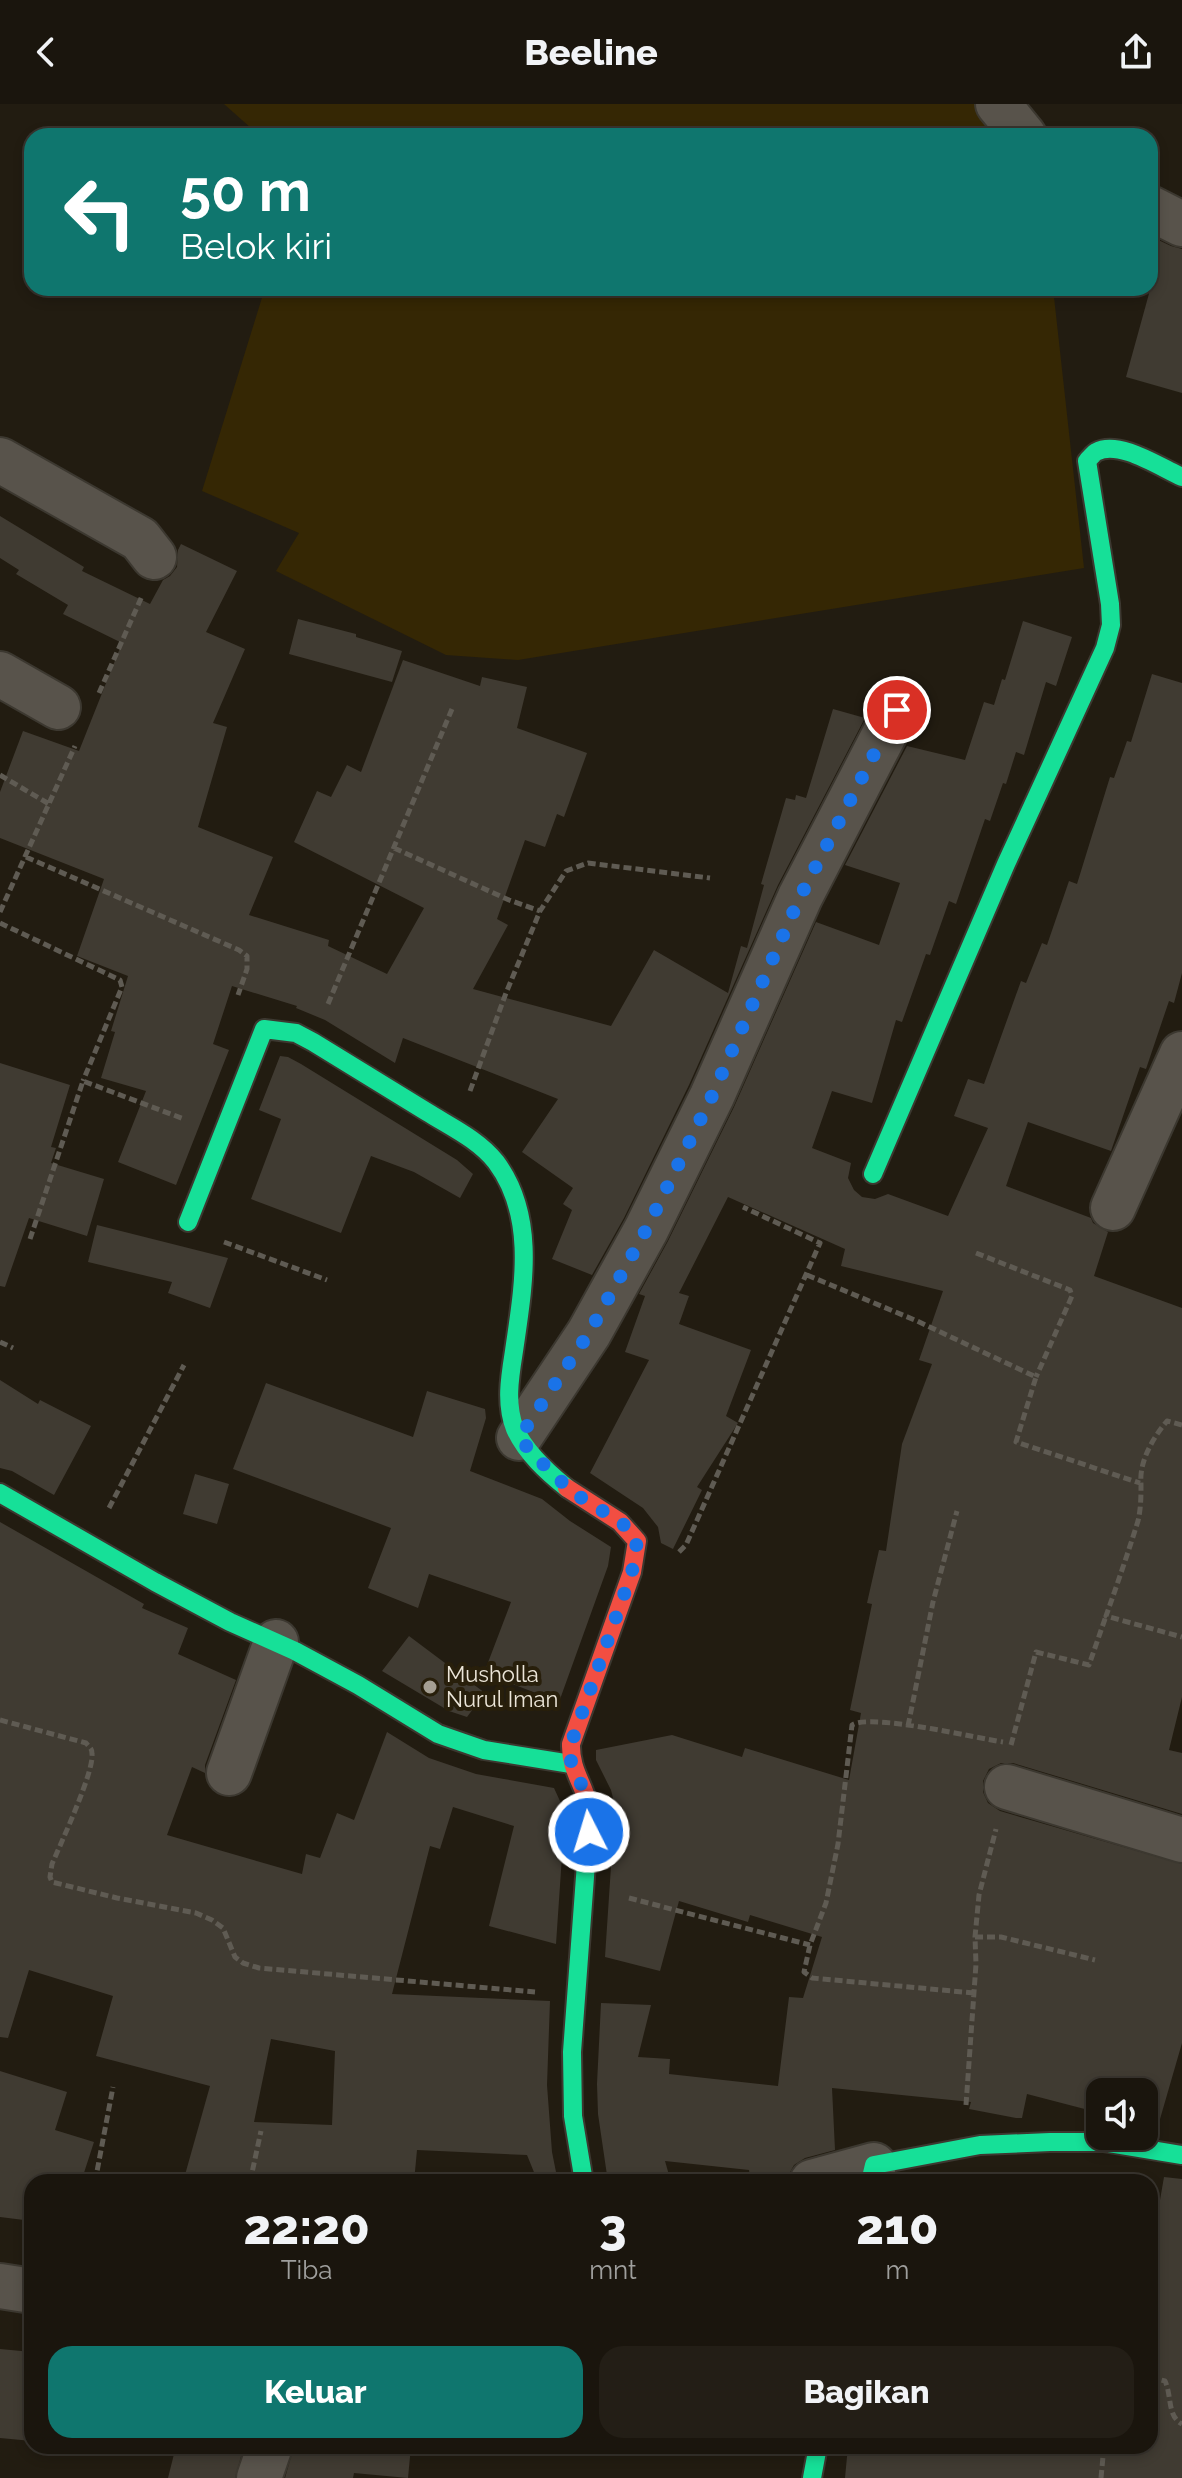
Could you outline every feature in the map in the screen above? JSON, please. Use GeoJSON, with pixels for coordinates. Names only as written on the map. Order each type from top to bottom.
{"type":"FeatureCollection","features":[{"type":"Feature","properties":{"kind":"street"},"geometry":{"type":"LineString","coordinates":[[998,104],[1018,128]]}},
{"type":"Feature","properties":{"kind":"street"},"geometry":{"type":"LineString","coordinates":[[1158,212],[1182,224]]}},
{"type":"Feature","properties":{"kind":"street"},"geometry":{"type":"LineString","coordinates":[[873,1174],[1006,864],[1105,648],[1111,625],[1110,604],[1087,461],[1101,449],[1121,449],[1182,477]]}},
{"type":"Feature","properties":{"kind":"street"},"geometry":{"type":"LineString","coordinates":[[0,460],[140,539],[154,557]]}},
{"type":"Feature","properties":{"kind":"street"},"geometry":{"type":"LineString","coordinates":[[0,674],[58,707]]}},
{"type":"Feature","properties":{"kind":"street"},"geometry":{"type":"LineString","coordinates":[[519,1438],[589,1333],[646,1230],[712,1096],[800,897],[897,710]]}},
{"type":"Feature","properties":{"kind":"street"},"geometry":{"type":"LineString","coordinates":[[188,1222],[264,1029],[296,1033],[456,1129],[494,1159],[519,1205],[524,1229],[524,1261],[509,1391],[511,1415],[519,1438],[566,1486],[623,1522],[637,1541],[632,1572],[571,1744],[571,1764],[591,1810],[570,2086],[572,2118],[582,2174]]}},
{"type":"Feature","properties":{"kind":"street"},"geometry":{"type":"LineString","coordinates":[[1113,1208],[1182,1054]]}},
{"type":"Feature","properties":{"kind":"street"},"geometry":{"type":"LineString","coordinates":[[0,1493],[218,1616],[358,1685],[438,1734],[484,1750],[571,1764]]}},
{"type":"Feature","properties":{"kind":"street"},"geometry":{"type":"LineString","coordinates":[[229,1773],[276,1642]]}},
{"type":"Feature","properties":{"kind":"street"},"geometry":{"type":"LineString","coordinates":[[1007,1787],[1182,1840]]}},
{"type":"Feature","properties":{"kind":"street"},"geometry":{"type":"LineString","coordinates":[[872,2174],[980,2145],[1103,2142],[1182,2155]]}},
{"type":"Feature","properties":{"kind":"street"},"geometry":{"type":"LineString","coordinates":[[0,2286],[24,2290]]}},
{"type":"Feature","properties":{"kind":"street"},"geometry":{"type":"LineString","coordinates":[[259,2478],[267,2454]]}},
{"type":"Feature","properties":{"kind":"street"},"geometry":{"type":"LineString","coordinates":[[812,2478],[816,2454]]}},
{"type":"Feature","properties":{"kind":"path"},"geometry":{"type":"LineString","coordinates":[[313,1042],[452,709]]}},
{"type":"Feature","properties":{"kind":"path"},"geometry":{"type":"LineString","coordinates":[[0,775],[49,804]]}},
{"type":"Feature","properties":{"kind":"path"},"geometry":{"type":"LineString","coordinates":[[394,848],[540,911]]}},
{"type":"Feature","properties":{"kind":"path"},"geometry":{"type":"LineString","coordinates":[[26,857],[239,950]]}},
{"type":"Feature","properties":{"kind":"path"},"geometry":{"type":"LineString","coordinates":[[456,1129],[540,911],[566,871],[588,863],[710,878]]}},
{"type":"Feature","properties":{"kind":"path"},"geometry":{"type":"LineString","coordinates":[[0,923],[120,980],[122,987],[83,1081],[30,1239]]}},
{"type":"Feature","properties":{"kind":"path"},"geometry":{"type":"LineString","coordinates":[[83,1081],[223,1134]]}},
{"type":"Feature","properties":{"kind":"path"},"geometry":{"type":"LineString","coordinates":[[636,1555],[675,1556],[686,1545],[820,1243],[743,1207]]}},
{"type":"Feature","properties":{"kind":"path"},"geometry":{"type":"LineString","coordinates":[[188,1222],[225,1242],[327,1280]]}},
{"type":"Feature","properties":{"kind":"path"},"geometry":{"type":"LineString","coordinates":[[976,1253],[1070,1290],[1072,1296],[1036,1377],[1016,1442],[1140,1483]]}},
{"type":"Feature","properties":{"kind":"path"},"geometry":{"type":"LineString","coordinates":[[807,1275],[917,1321],[1036,1377]]}},
{"type":"Feature","properties":{"kind":"path"},"geometry":{"type":"LineString","coordinates":[[0,1342],[13,1348]]}},
{"type":"Feature","properties":{"kind":"path"},"geometry":{"type":"LineString","coordinates":[[87,1543],[184,1365]]}},
{"type":"Feature","properties":{"kind":"path"},"geometry":{"type":"LineString","coordinates":[[962,2149],[979,1895],[1007,1787],[1011,1744],[1036,1652],[1089,1665],[1139,1517],[1143,1493],[1140,1483],[1152,1439],[1167,1421],[1182,1425]]}},
{"type":"Feature","properties":{"kind":"path"},"geometry":{"type":"LineString","coordinates":[[908,1726],[933,1602],[957,1511]]}},
{"type":"Feature","properties":{"kind":"path"},"geometry":{"type":"LineString","coordinates":[[1106,1616],[1182,1637]]}},
{"type":"Feature","properties":{"kind":"path"},"geometry":{"type":"LineString","coordinates":[[0,1720],[86,1743],[92,1749],[93,1756],[84,1785],[52,1864],[52,1882],[196,1913],[223,1928],[235,1957],[259,1968],[576,1996]]}},
{"type":"Feature","properties":{"kind":"path"},"geometry":{"type":"LineString","coordinates":[[974,1993],[812,1978],[804,1972],[810,1945],[826,1903],[838,1844],[852,1725],[859,1720],[1011,1744]]}},
{"type":"Feature","properties":{"kind":"path"},"geometry":{"type":"LineString","coordinates":[[585,1886],[810,1945]]}},
{"type":"Feature","properties":{"kind":"path"},"geometry":{"type":"LineString","coordinates":[[975,1937],[1001,1937],[1095,1960]]}},
{"type":"Feature","properties":{"kind":"path"},"geometry":{"type":"LineString","coordinates":[[97,2174],[113,2087]]}},
{"type":"Feature","properties":{"kind":"path"},"geometry":{"type":"LineString","coordinates":[[252,2174],[261,2131]]}},
{"type":"Feature","properties":{"kind":"path"},"geometry":{"type":"LineString","coordinates":[[1158,2379],[1165,2381],[1170,2391],[1172,2415],[1182,2424]]}},
{"type":"Feature","properties":{"kind":"path"},"geometry":{"type":"LineString","coordinates":[[1101,2478],[1103,2454]]}},
{"type":"Feature","properties":{"kind":"shaded area"},"geometry":{"type":"Polygon","coordinates":[[[224,104],[990,104],[999,128],[251,128],[224,104]]]}},
{"type":"Feature","properties":{"kind":"shaded area"},"geometry":{"type":"Polygon","coordinates":[[[263,296],[1054,296],[1084,568],[518,660],[446,655],[276,571],[299,533],[202,491],[263,296]]]}},
{"type":"Feature","properties":{"kind":"building"},"geometry":{"type":"Polygon","coordinates":[[[1158,240],[1182,249],[1182,393],[1126,377],[1148,296],[1158,296],[1158,240]]]}},
{"type":"Feature","properties":{"kind":"building"},"geometry":{"type":"Polygon","coordinates":[[[0,516],[84,567],[82,571],[150,604],[163,580],[177,567],[181,544],[237,571],[206,632],[245,649],[213,723],[227,727],[198,827],[273,857],[249,915],[329,940],[328,946],[387,974],[424,908],[294,842],[317,791],[331,797],[347,765],[361,772],[403,660],[480,686],[482,677],[527,687],[517,728],[587,753],[564,817],[557,814],[545,847],[525,840],[497,919],[508,925],[473,989],[611,1026],[654,950],[728,993],[741,946],[747,948],[764,885],[761,884],[786,798],[795,800],[796,795],[806,798],[833,709],[865,718],[778,885],[689,1085],[624,1218],[592,1275],[552,1259],[572,1210],[563,1204],[573,1188],[522,1152],[558,1099],[403,1038],[395,1063],[297,1006],[232,986],[213,1044],[229,1050],[176,1185],[118,1162],[146,1091],[101,1078],[128,976],[77,956],[104,879],[0,838],[0,792],[23,731],[79,751],[122,643],[63,614],[68,605],[16,574],[19,570],[0,558],[0,516]]]}},
{"type":"Feature","properties":{"kind":"building"},"geometry":{"type":"Polygon","coordinates":[[[298,619],[356,634],[356,637],[402,651],[392,682],[289,654],[298,619]]]}},
{"type":"Feature","properties":{"kind":"building"},"geometry":{"type":"Polygon","coordinates":[[[1023,621],[1072,637],[1056,686],[1046,682],[1024,755],[1016,752],[990,821],[985,819],[956,904],[949,901],[902,1022],[896,1020],[872,1103],[832,1091],[812,1148],[851,1163],[848,1178],[862,1197],[875,1199],[888,1194],[948,1216],[988,1128],[954,1116],[968,1079],[984,1084],[1021,981],[1026,983],[1042,943],[1047,945],[1069,881],[1077,884],[1110,777],[1114,778],[1127,741],[1131,742],[1152,674],[1182,683],[1182,973],[1174,1003],[1169,1001],[1146,1069],[1140,1067],[1111,1151],[1028,1122],[1006,1186],[1091,1218],[1093,1223],[1108,1232],[1094,1276],[1182,1308],[1182,1697],[1169,1750],[1182,1753],[1182,1814],[1013,1763],[1001,1763],[989,1769],[983,1781],[983,1792],[988,1803],[1000,1811],[1182,1864],[1182,2043],[1158,2126],[1158,2078],[1086,2078],[1086,2109],[1027,2094],[1022,2118],[969,2109],[971,2102],[832,2088],[835,2150],[805,2158],[794,2165],[789,2174],[750,2174],[749,2170],[665,2161],[669,2174],[607,2174],[598,2114],[601,2003],[651,2005],[638,2057],[670,2059],[669,2074],[778,2086],[789,1997],[803,1998],[822,1937],[750,1915],[748,1922],[679,1901],[660,1971],[605,1957],[615,1806],[611,1790],[596,1760],[596,1750],[672,1735],[742,1757],[745,1748],[849,1780],[861,1713],[850,1710],[872,1604],[867,1603],[879,1550],[886,1551],[902,1444],[932,1364],[919,1360],[943,1291],[841,1266],[845,1249],[728,1197],[679,1293],[689,1296],[679,1324],[751,1350],[726,1416],[738,1423],[697,1487],[702,1490],[673,1549],[661,1543],[658,1527],[643,1508],[590,1473],[649,1360],[625,1352],[645,1296],[639,1294],[734,1107],[816,922],[879,945],[900,883],[845,865],[907,746],[965,760],[984,702],[994,705],[1002,679],[1005,680],[1023,621]]]}},
{"type":"Feature","properties":{"kind":"building"},"geometry":{"type":"Polygon","coordinates":[[[280,1056],[301,1064],[457,1160],[473,1174],[460,1198],[414,1172],[371,1156],[341,1233],[251,1199],[281,1119],[259,1110],[280,1056]]]}},
{"type":"Feature","properties":{"kind":"building"},"geometry":{"type":"Polygon","coordinates":[[[0,1063],[70,1085],[51,1147],[56,1148],[51,1163],[104,1179],[87,1236],[29,1218],[5,1287],[0,1286],[0,1063]]]}},
{"type":"Feature","properties":{"kind":"building"},"geometry":{"type":"Polygon","coordinates":[[[97,1225],[228,1258],[210,1308],[168,1293],[172,1282],[88,1262],[97,1225]]]}},
{"type":"Feature","properties":{"kind":"building"},"geometry":{"type":"Polygon","coordinates":[[[0,1380],[38,1404],[40,1400],[91,1426],[54,1495],[12,1471],[0,1468],[0,1380]]]}},
{"type":"Feature","properties":{"kind":"building"},"geometry":{"type":"Polygon","coordinates":[[[266,1383],[413,1437],[427,1391],[485,1409],[486,1418],[470,1471],[542,1499],[611,1547],[608,1566],[559,1702],[484,1673],[511,1602],[429,1574],[418,1608],[368,1588],[391,1528],[233,1469],[266,1383]]]}},
{"type":"Feature","properties":{"kind":"building"},"geometry":{"type":"Polygon","coordinates":[[[195,1474],[229,1484],[217,1524],[183,1514],[195,1474]]]}},
{"type":"Feature","properties":{"kind":"building"},"geometry":{"type":"Polygon","coordinates":[[[0,1522],[144,1604],[142,1608],[188,1628],[178,1654],[236,1680],[205,1765],[205,1773],[192,1767],[167,1835],[302,1874],[306,1854],[320,1858],[337,1813],[354,1820],[387,1732],[429,1758],[476,1774],[554,1788],[565,1812],[556,1944],[489,1926],[514,1826],[453,1807],[440,1849],[430,1846],[392,1994],[550,2001],[547,2085],[556,2174],[535,2174],[527,2155],[417,2150],[415,2174],[185,2174],[210,2086],[96,2056],[113,1996],[29,1970],[8,2038],[0,2037],[0,1522]],[[271,2039],[254,2122],[332,2125],[335,2051],[271,2039]]]}},
{"type":"Feature","properties":{"kind":"building","name":"Musholla Nurul Iman"},"geometry":{"type":"Polygon","coordinates":[[[409,1636],[485,1693],[467,1717],[449,1711],[382,1671],[409,1636]]]}},
{"type":"Feature","properties":{"kind":"building"},"geometry":{"type":"Polygon","coordinates":[[[0,2071],[67,2092],[55,2130],[94,2142],[84,2174],[24,2174],[24,2220],[0,2217],[0,2071]]]}},
{"type":"Feature","properties":{"kind":"building"},"geometry":{"type":"Polygon","coordinates":[[[1164,2177],[1182,2179],[1182,2478],[845,2478],[847,2454],[1158,2454],[1158,2212],[1164,2177]]]}},
{"type":"Feature","properties":{"kind":"building"},"geometry":{"type":"Polygon","coordinates":[[[0,2349],[24,2351],[24,2440],[0,2438],[0,2349]]]}},
{"type":"Feature","properties":{"kind":"building"},"geometry":{"type":"Polygon","coordinates":[[[174,2454],[242,2454],[235,2478],[168,2478],[174,2454]]]}},
{"type":"Feature","properties":{"kind":"building"},"geometry":{"type":"Polygon","coordinates":[[[292,2454],[410,2454],[408,2478],[354,2473],[353,2478],[285,2478],[292,2454]]]}},
{"type":"Feature","properties":{"kind":"traffic: fast"},"geometry":{"type":"LineString","coordinates":[[873,1174],[1006,864],[1105,648],[1111,625],[1110,604],[1087,461],[1096,452],[1116,449],[1140,456],[1182,477]]}},
{"type":"Feature","properties":{"kind":"traffic: fast"},"geometry":{"type":"LineString","coordinates":[[188,1222],[264,1029],[296,1033],[313,1042],[473,1140],[496,1162],[509,1183],[522,1229],[521,1303],[509,1390],[512,1419],[531,1454],[567,1488]]}},
{"type":"Feature","properties":{"kind":"traffic: fast"},"geometry":{"type":"LineString","coordinates":[[0,1493],[155,1582],[358,1685],[438,1734],[484,1750],[571,1764]]}},
{"type":"Feature","properties":{"kind":"traffic: fast"},"geometry":{"type":"LineString","coordinates":[[583,2174],[573,2116],[572,2052],[589,1823]]}},
{"type":"Feature","properties":{"kind":"traffic: fast"},"geometry":{"type":"LineString","coordinates":[[872,2174],[874,2165],[980,2145],[1103,2142],[1182,2155]]}},
{"type":"Feature","properties":{"kind":"traffic: fast"},"geometry":{"type":"LineString","coordinates":[[812,2478],[816,2454]]}},
{"type":"Feature","properties":{"kind":"traffic: jam"},"geometry":{"type":"LineString","coordinates":[[567,1488],[620,1522],[637,1541],[632,1572],[571,1744],[574,1766],[587,1801],[589,1823]]}},
{"type":"Feature","properties":{"kind":"place","name":"Musholla Nurul Iman"},"geometry":{"type":"Point","coordinates":[430,1687]}},
{"type":"Feature","properties":{"kind":"route"},"geometry":{"type":"LineString","coordinates":[[589,1832],[589,1800],[571,1764],[571,1744],[632,1572],[637,1541],[623,1522],[566,1486],[519,1438],[589,1333],[646,1230],[712,1096],[800,897],[897,710]]}}]}
